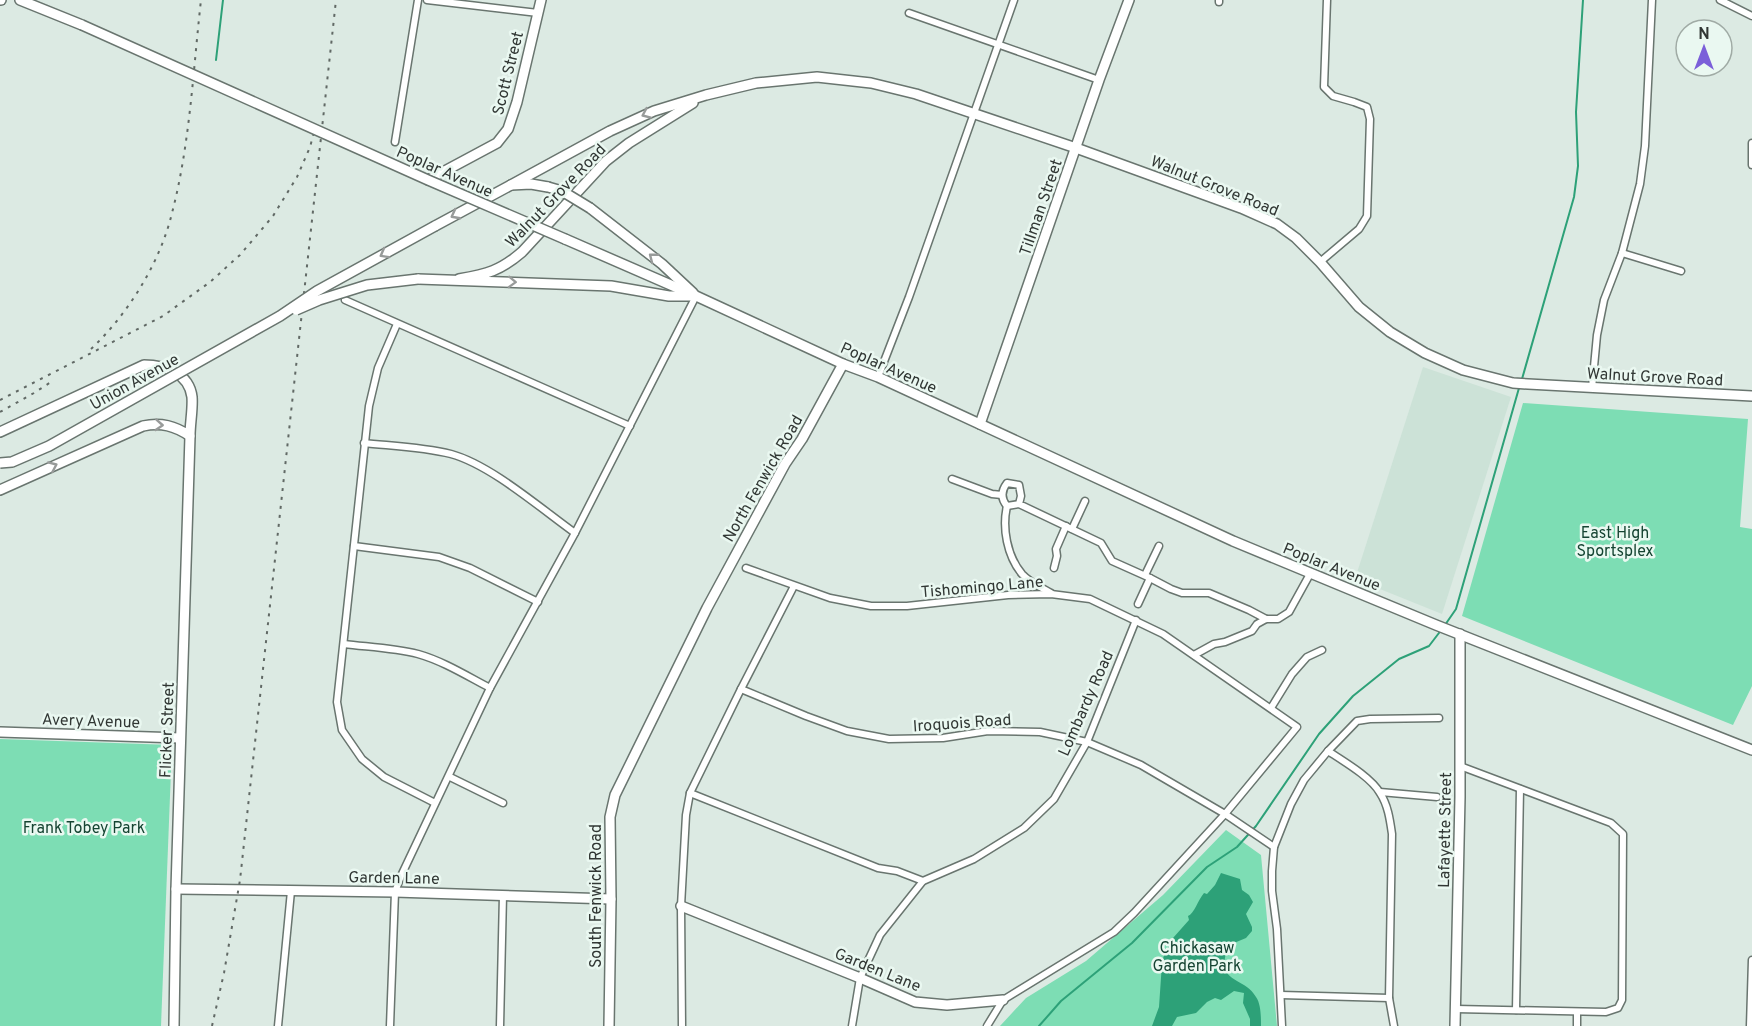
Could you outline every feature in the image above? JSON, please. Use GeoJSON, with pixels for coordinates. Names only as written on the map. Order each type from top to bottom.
{"type":"FeatureCollection","features":[{"type":"Feature","properties":{"kind":"main road","name":"Poplar Avenue"},"geometry":{"type":"LineString","coordinates":[[20,0],[82,25],[428,180],[696,296],[843,364],[878,377],[1233,541],[1436,625],[1752,750]]}},
{"type":"Feature","properties":{"kind":"main road","name":"Scott Street"},"geometry":{"type":"LineString","coordinates":[[428,180],[497,143],[508,129],[517,102],[541,0]]}},
{"type":"Feature","properties":{"kind":"main road","name":"Tillman Street"},"geometry":{"type":"LineString","coordinates":[[980,424],[1129,0]]}},
{"type":"Feature","properties":{"kind":"main road","name":"Walnut Grove Road"},"geometry":{"type":"LineString","coordinates":[[511,185],[610,130],[654,111],[702,97],[756,82],[817,77],[871,82],[916,94],[1076,148],[1241,208],[1277,224],[1296,238],[1320,262],[1359,307],[1390,332],[1425,353],[1463,370],[1513,383],[1752,396]]}},
{"type":"Feature","properties":{"kind":"main road","name":"Walnut Grove Road"},"geometry":{"type":"LineString","coordinates":[[454,279],[487,274],[512,260],[606,161],[629,142],[702,97]]}},
{"type":"Feature","properties":{"kind":"main road"},"geometry":{"type":"LineString","coordinates":[[511,185],[531,184],[548,187],[576,198],[662,264],[696,296]]}},
{"type":"Feature","properties":{"kind":"main road","name":"Union Avenue"},"geometry":{"type":"LineString","coordinates":[[0,463],[12,462],[49,446],[280,316],[317,291],[511,185]]}},
{"type":"Feature","properties":{"kind":"main road","name":"Union Avenue"},"geometry":{"type":"LineString","coordinates":[[280,316],[354,288],[418,279],[454,279]]}},
{"type":"Feature","properties":{"kind":"main road"},"geometry":{"type":"LineString","coordinates":[[454,279],[611,286],[669,296],[696,296]]}},
{"type":"Feature","properties":{"kind":"main road","name":"Flicker Street"},"geometry":{"type":"LineString","coordinates":[[0,432],[144,364],[156,364],[169,368],[182,376],[192,397],[180,738],[174,1026]]}},
{"type":"Feature","properties":{"kind":"main road","name":"North Fenwick Road"},"geometry":{"type":"LineString","coordinates":[[707,608],[785,464],[802,439],[843,364]]}},
{"type":"Feature","properties":{"kind":"main road"},"geometry":{"type":"LineString","coordinates":[[0,490],[128,432],[154,423],[190,436]]}},
{"type":"Feature","properties":{"kind":"main road","name":"South Fenwick Road"},"geometry":{"type":"LineString","coordinates":[[609,1026],[610,817],[615,795],[707,608]]}},
{"type":"Feature","properties":{"kind":"main road","name":"Lafayette Street"},"geometry":{"type":"LineString","coordinates":[[1455,1026],[1460,634]]}},
{"type":"Feature","properties":{"kind":"main road","name":"Avery Avenue"},"geometry":{"type":"LineString","coordinates":[[0,732],[180,738]]}},
{"type":"Feature","properties":{"kind":"main road","name":"Garden Lane"},"geometry":{"type":"LineString","coordinates":[[176,889],[395,892],[611,899]]}},
{"type":"Feature","properties":{"kind":"main road","name":"Garden Lane"},"geometry":{"type":"LineString","coordinates":[[681,906],[915,1002],[947,1005],[1003,1000]]}},
{"type":"Feature","properties":{"kind":"street"},"geometry":{"type":"LineString","coordinates":[[395,142],[418,0]]}},
{"type":"Feature","properties":{"kind":"street"},"geometry":{"type":"LineString","coordinates":[[427,0],[538,13]]}},
{"type":"Feature","properties":{"kind":"street"},"geometry":{"type":"LineString","coordinates":[[878,377],[909,297],[1014,0]]}},
{"type":"Feature","properties":{"kind":"street"},"geometry":{"type":"LineString","coordinates":[[1320,262],[1359,229],[1367,216],[1370,119],[1367,107],[1333,96],[1324,87],[1327,0]]}},
{"type":"Feature","properties":{"kind":"street"},"geometry":{"type":"LineString","coordinates":[[1592,388],[1597,335],[1604,300],[1622,252],[1640,184],[1645,146],[1652,0]]}},
{"type":"Feature","properties":{"kind":"street"},"geometry":{"type":"LineString","coordinates":[[1720,0],[1752,16]]}},
{"type":"Feature","properties":{"kind":"street"},"geometry":{"type":"LineString","coordinates":[[909,13],[1099,80]]}},
{"type":"Feature","properties":{"kind":"street"},"geometry":{"type":"LineString","coordinates":[[1752,143],[1752,165]]}},
{"type":"Feature","properties":{"kind":"street"},"geometry":{"type":"LineString","coordinates":[[1622,252],[1681,271]]}},
{"type":"Feature","properties":{"kind":"street"},"geometry":{"type":"LineString","coordinates":[[390,1026],[395,892],[490,688],[575,533],[696,296]]}},
{"type":"Feature","properties":{"kind":"street"},"geometry":{"type":"LineString","coordinates":[[345,300],[630,426]]}},
{"type":"Feature","properties":{"kind":"street"},"geometry":{"type":"LineString","coordinates":[[398,324],[378,368],[369,405],[337,702],[342,730],[362,759],[384,777],[435,803]]}},
{"type":"Feature","properties":{"kind":"street"},"geometry":{"type":"LineString","coordinates":[[364,443],[416,448],[453,455],[488,470],[575,533]]}},
{"type":"Feature","properties":{"kind":"street"},"geometry":{"type":"LineString","coordinates":[[952,478],[992,494],[1002,495]]}},
{"type":"Feature","properties":{"kind":"street"},"geometry":{"type":"LineString","coordinates":[[1019,504],[1021,496],[1019,485],[1007,483],[1002,495],[1007,506],[1004,519],[1010,554],[1023,576],[1051,594]]}},
{"type":"Feature","properties":{"kind":"street"},"geometry":{"type":"LineString","coordinates":[[1054,568],[1056,549],[1084,501]]}},
{"type":"Feature","properties":{"kind":"street"},"geometry":{"type":"LineString","coordinates":[[1007,506],[1019,504],[1101,543],[1112,561],[1171,589],[1182,593],[1209,593],[1266,619],[1278,619],[1289,612],[1310,574]]}},
{"type":"Feature","properties":{"kind":"street"},"geometry":{"type":"LineString","coordinates":[[354,546],[439,556],[470,568],[538,602]]}},
{"type":"Feature","properties":{"kind":"street"},"geometry":{"type":"LineString","coordinates":[[1138,604],[1159,546]]}},
{"type":"Feature","properties":{"kind":"street","name":"Tishomingo Lane"},"geometry":{"type":"LineString","coordinates":[[746,568],[838,600],[883,606],[907,606],[1051,594],[1090,599],[1136,620],[1163,634],[1297,727],[1225,814]]}},
{"type":"Feature","properties":{"kind":"street"},"geometry":{"type":"LineString","coordinates":[[682,1026],[681,906],[686,814],[690,793],[794,586]]}},
{"type":"Feature","properties":{"kind":"street"},"geometry":{"type":"LineString","coordinates":[[1194,656],[1214,644],[1252,631],[1257,624],[1266,619]]}},
{"type":"Feature","properties":{"kind":"street","name":"Lombardy Road"},"geometry":{"type":"LineString","coordinates":[[852,1026],[861,978],[880,935],[923,881],[975,859],[1024,828],[1054,799],[1087,742],[1136,620]]}},
{"type":"Feature","properties":{"kind":"street"},"geometry":{"type":"LineString","coordinates":[[344,644],[389,648],[419,655],[443,664],[490,688]]}},
{"type":"Feature","properties":{"kind":"street"},"geometry":{"type":"LineString","coordinates":[[1271,708],[1292,674],[1307,657],[1322,650]]}},
{"type":"Feature","properties":{"kind":"street","name":"Iroquois Road"},"geometry":{"type":"LineString","coordinates":[[741,688],[847,731],[889,740],[943,738],[988,731],[1040,732],[1087,742],[1141,765],[1225,814],[1274,847]]}},
{"type":"Feature","properties":{"kind":"street"},"geometry":{"type":"LineString","coordinates":[[1282,1026],[1272,891],[1274,847],[1291,804],[1304,780],[1357,721],[1439,718]]}},
{"type":"Feature","properties":{"kind":"street"},"geometry":{"type":"LineString","coordinates":[[1329,750],[1359,772],[1380,792],[1389,814],[1392,834],[1389,998],[1394,1026]]}},
{"type":"Feature","properties":{"kind":"street"},"geometry":{"type":"LineString","coordinates":[[1456,1010],[1606,1012],[1618,1008],[1622,1000],[1623,834],[1611,823],[1460,766]]}},
{"type":"Feature","properties":{"kind":"street"},"geometry":{"type":"LineString","coordinates":[[450,777],[502,803]]}},
{"type":"Feature","properties":{"kind":"street"},"geometry":{"type":"LineString","coordinates":[[1516,1010],[1520,789]]}},
{"type":"Feature","properties":{"kind":"street"},"geometry":{"type":"LineString","coordinates":[[1380,792],[1437,797]]}},
{"type":"Feature","properties":{"kind":"street"},"geometry":{"type":"LineString","coordinates":[[690,793],[878,868],[897,871],[923,881]]}},
{"type":"Feature","properties":{"kind":"street"},"geometry":{"type":"LineString","coordinates":[[987,1026],[1003,1000],[1114,932],[1225,814]]}},
{"type":"Feature","properties":{"kind":"street"},"geometry":{"type":"LineString","coordinates":[[278,1026],[291,891]]}},
{"type":"Feature","properties":{"kind":"street"},"geometry":{"type":"LineString","coordinates":[[500,1026],[503,895]]}},
{"type":"Feature","properties":{"kind":"street"},"geometry":{"type":"LineString","coordinates":[[1750,1026],[1752,960]]}},
{"type":"Feature","properties":{"kind":"street"},"geometry":{"type":"LineString","coordinates":[[1281,994],[1389,998]]}},
{"type":"Feature","properties":{"kind":"street"},"geometry":{"type":"LineString","coordinates":[[1577,1012],[1577,1026]]}},
{"type":"Feature","properties":{"kind":"shaded area"},"geometry":{"type":"Polygon","coordinates":[[[1423,367],[1511,397],[1442,614],[1355,579],[1423,367]]]}},
{"type":"Feature","properties":{"kind":"shaded area"},"geometry":{"type":"Polygon","coordinates":[[[1221,873],[1240,879],[1242,890],[1253,902],[1246,914],[1252,931],[1246,938],[1234,943],[1232,950],[1226,953],[1225,963],[1229,975],[1246,986],[1258,1000],[1261,1026],[1250,1026],[1250,1019],[1243,1003],[1244,993],[1234,991],[1221,1000],[1215,998],[1207,1002],[1196,1013],[1177,1017],[1172,1026],[1152,1026],[1159,1007],[1164,955],[1173,938],[1189,920],[1188,916],[1204,893],[1207,894],[1215,885],[1221,873]]]}},
{"type":"Feature","properties":{"kind":"green space","name":"East High Sportsplex"},"geometry":{"type":"Polygon","coordinates":[[[1523,403],[1748,419],[1740,527],[1752,529],[1752,686],[1733,725],[1462,616],[1523,403]]]}},
{"type":"Feature","properties":{"kind":"green space","name":"Frank Tobey Park"},"geometry":{"type":"Polygon","coordinates":[[[0,739],[172,745],[161,1026],[0,1026],[0,739]]]}},
{"type":"Feature","properties":{"kind":"green space","name":"Chickasaw Garden Park"},"geometry":{"type":"Polygon","coordinates":[[[1226,830],[1261,855],[1277,1026],[1000,1026],[1026,998],[1086,961],[1163,895],[1226,830]]]}},
{"type":"Feature","properties":{"kind":"waterway"},"geometry":{"type":"LineString","coordinates":[[216,60],[223,0]]}},
{"type":"Feature","properties":{"kind":"waterway"},"geometry":{"type":"LineString","coordinates":[[1522,379],[1574,197],[1578,166],[1576,112],[1583,0]]}},
{"type":"Feature","properties":{"kind":"waterway"},"geometry":{"type":"LineString","coordinates":[[1445,625],[1456,609],[1519,388]]}},
{"type":"Feature","properties":{"kind":"waterway"},"geometry":{"type":"LineString","coordinates":[[1039,1026],[1061,1001],[1132,943],[1207,867],[1237,847],[1256,826],[1319,734],[1353,696],[1399,659],[1429,646],[1442,629]]}},
{"type":"Feature","properties":{"kind":"railway"},"geometry":{"type":"LineString","coordinates":[[91,349],[130,304],[151,269],[167,232],[187,134],[201,0]]}},
{"type":"Feature","properties":{"kind":"railway"},"geometry":{"type":"LineString","coordinates":[[212,1026],[224,973],[240,880],[336,0]]}},
{"type":"Feature","properties":{"kind":"railway"},"geometry":{"type":"LineString","coordinates":[[0,400],[163,316],[210,282],[240,255],[273,216],[297,177],[310,147],[317,121]]}},
{"type":"Feature","properties":{"kind":"railway"},"geometry":{"type":"LineString","coordinates":[[0,412],[54,380]]}}]}
